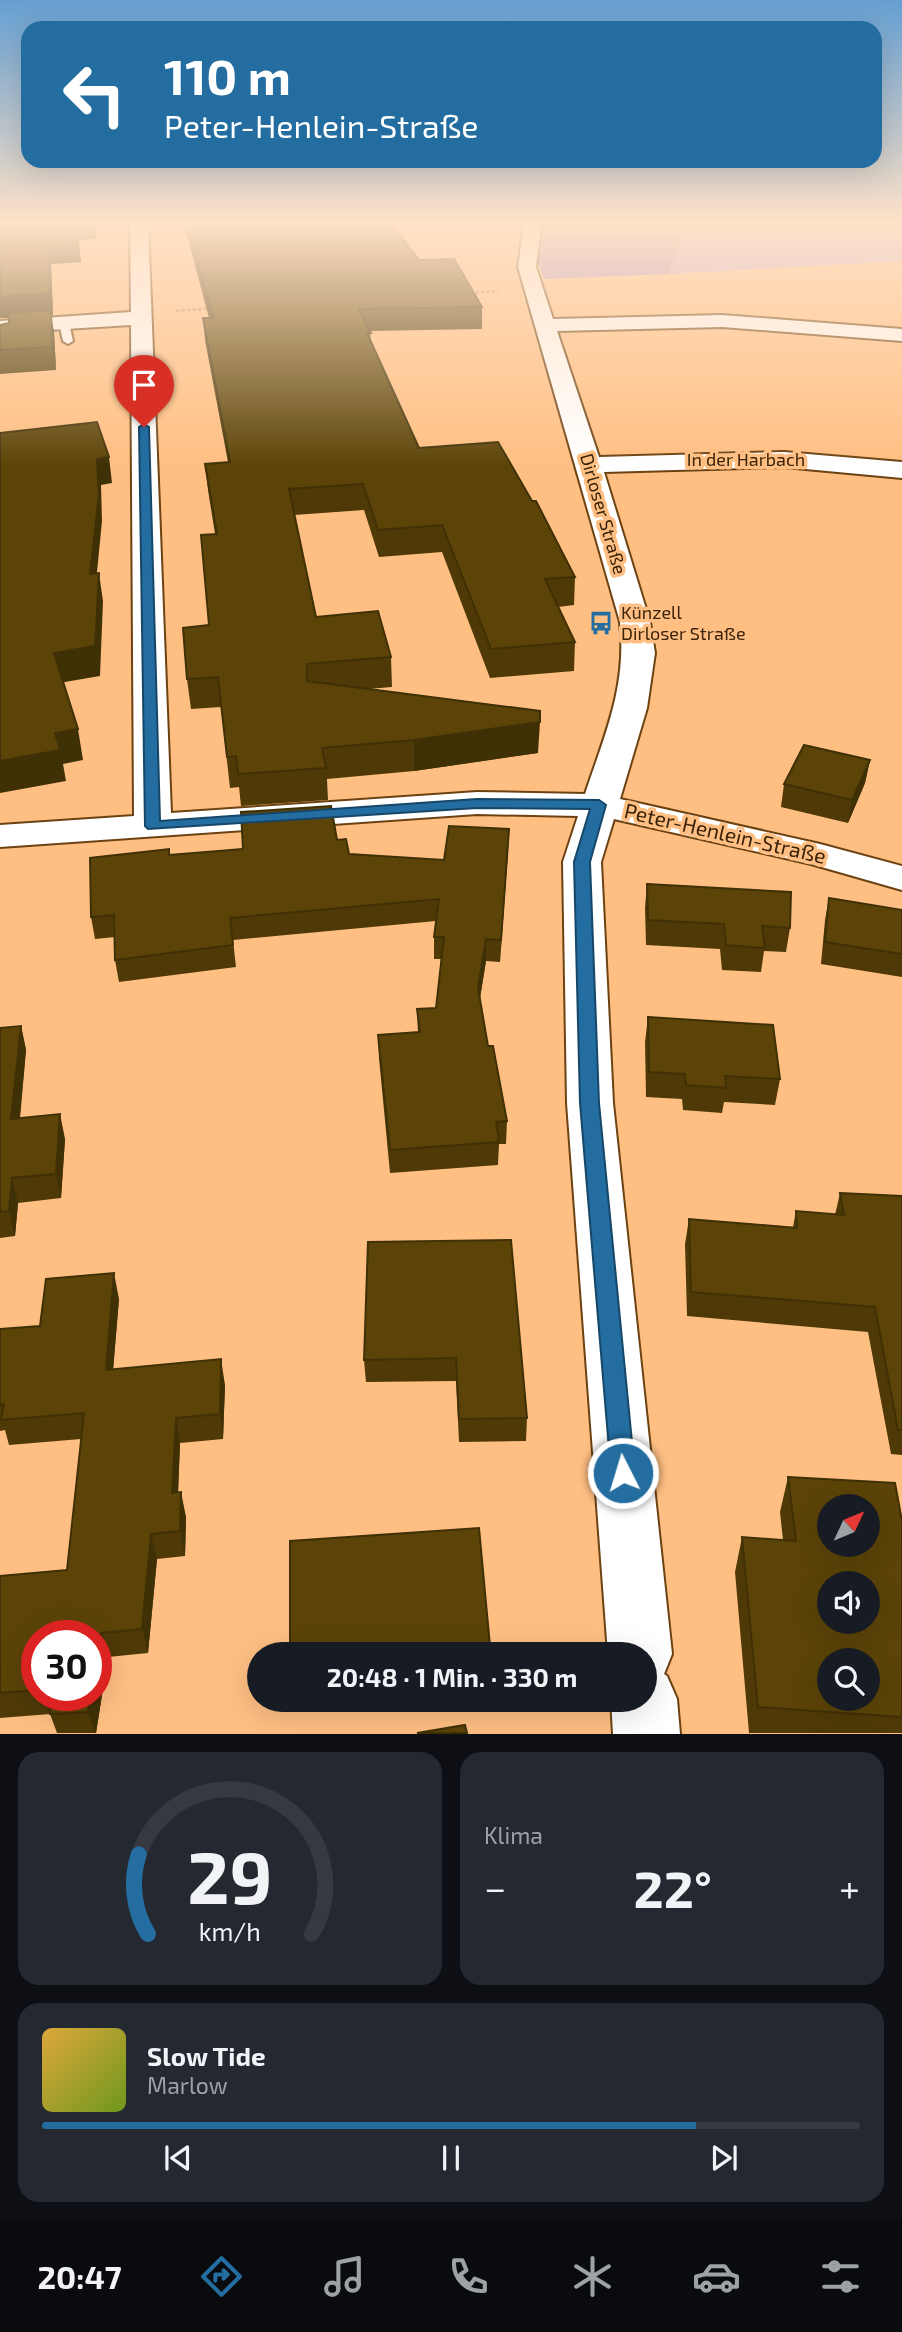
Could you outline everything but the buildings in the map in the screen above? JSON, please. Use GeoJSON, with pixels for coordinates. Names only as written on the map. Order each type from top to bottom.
{"type":"FeatureCollection","features":[{"type":"Feature","properties":{"kind":"street"},"geometry":{"type":"LineString","coordinates":[[140,305],[153,826]]}},
{"type":"Feature","properties":{"kind":"street","name":"Dirloser Straße"},"geometry":{"type":"LineString","coordinates":[[539,305],[635,622],[639,653],[636,683],[582,862],[590,1103],[638,1642]]}},
{"type":"Feature","properties":{"kind":"street"},"geometry":{"type":"LineString","coordinates":[[4,329],[66,332],[140,316]]}},
{"type":"Feature","properties":{"kind":"street"},"geometry":{"type":"LineString","coordinates":[[545,325],[722,321],[902,335]]}},
{"type":"Feature","properties":{"kind":"street","name":"In der Harbach"},"geometry":{"type":"LineString","coordinates":[[589,465],[760,457],[829,461],[902,470]]}},
{"type":"Feature","properties":{"kind":"street","name":"Peter-Henlein-Straße"},"geometry":{"type":"LineString","coordinates":[[0,836],[477,803],[599,805],[820,855],[902,878]]}},
{"type":"Feature","properties":{"kind":"street"},"geometry":{"type":"LineString","coordinates":[[645,1712],[647,1734]]}},
{"type":"Feature","properties":{"kind":"path"},"geometry":{"type":"LineString","coordinates":[[140,316],[223,308]]}},
{"type":"Feature","properties":{"kind":"place","name":"Künzell Dirloser Straße"},"geometry":{"type":"Point","coordinates":[601,623]}},
{"type":"Feature","properties":{"kind":"route"},"geometry":{"type":"LineString","coordinates":[[144,427],[153,826],[477,803],[599,805],[582,862],[590,1103],[623,1473]]}}]}
